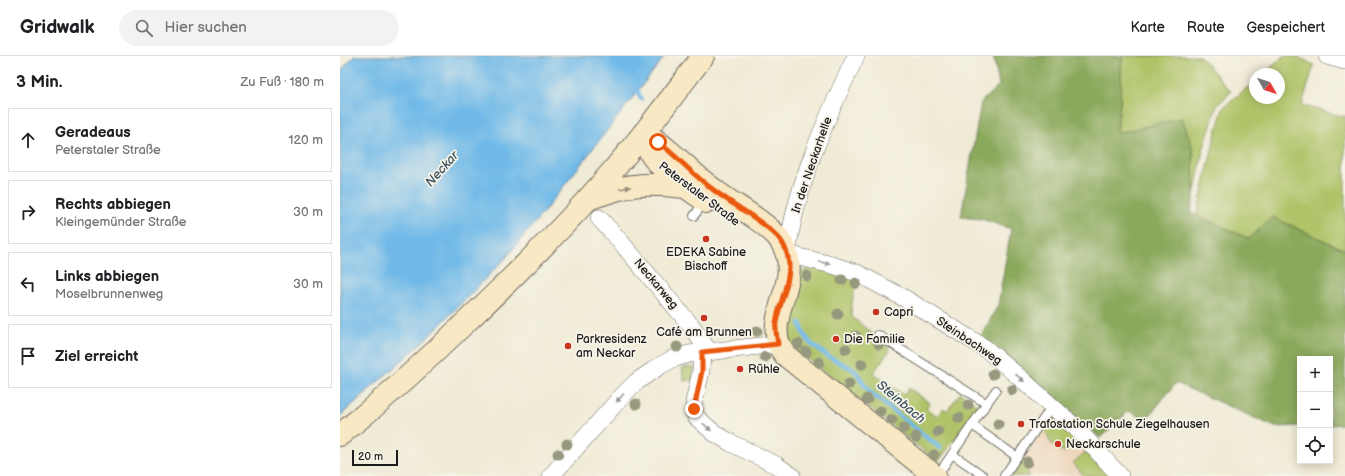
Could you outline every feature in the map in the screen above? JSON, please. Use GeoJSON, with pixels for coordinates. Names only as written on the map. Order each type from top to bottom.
{"type":"FeatureCollection","features":[{"type":"Feature","properties":{"kind":"main road"},"geometry":{"type":"LineString","coordinates":[[340,435],[435,352],[526,265],[588,199],[644,133],[703,56]]}},
{"type":"Feature","properties":{"kind":"main road","name":"Peterstaler Straße"},"geometry":{"type":"LineString","coordinates":[[644,133],[650,153],[656,161],[687,188],[699,208],[787,254]]}},
{"type":"Feature","properties":{"kind":"main road","name":"Peterstaler Straße"},"geometry":{"type":"LineString","coordinates":[[644,133],[668,149],[711,188],[768,228],[782,242],[789,264],[788,280],[776,323],[778,344]]}},
{"type":"Feature","properties":{"kind":"main road"},"geometry":{"type":"LineString","coordinates":[[588,199],[618,189],[633,186],[650,185],[687,188]]}},
{"type":"Feature","properties":{"kind":"main road"},"geometry":{"type":"LineString","coordinates":[[778,344],[785,355],[936,476]]}},
{"type":"Feature","properties":{"kind":"street","name":"In der Neckarhelle"},"geometry":{"type":"LineString","coordinates":[[787,254],[790,231],[806,173],[818,139],[856,56]]}},
{"type":"Feature","properties":{"kind":"street"},"geometry":{"type":"LineString","coordinates":[[1327,56],[1345,61]]}},
{"type":"Feature","properties":{"kind":"street","name":"Neckarweg"},"geometry":{"type":"LineString","coordinates":[[599,218],[689,324],[706,352]]}},
{"type":"Feature","properties":{"kind":"street","name":"Steinbachweg"},"geometry":{"type":"LineString","coordinates":[[787,254],[857,273],[904,298],[985,348],[1085,436],[1120,476]]}},
{"type":"Feature","properties":{"kind":"street"},"geometry":{"type":"LineString","coordinates":[[551,476],[622,396],[649,372],[672,359],[706,352],[778,344]]}},
{"type":"Feature","properties":{"kind":"street"},"geometry":{"type":"LineString","coordinates":[[706,352],[694,402],[696,418],[713,432],[731,443],[776,464],[792,476]]}},
{"type":"Feature","properties":{"kind":"lane"},"geometry":{"type":"LineString","coordinates":[[878,335],[987,404]]}},
{"type":"Feature","properties":{"kind":"lane"},"geometry":{"type":"LineString","coordinates":[[936,476],[996,390]]}},
{"type":"Feature","properties":{"kind":"lane"},"geometry":{"type":"LineString","coordinates":[[1004,476],[1052,406]]}},
{"type":"Feature","properties":{"kind":"lane"},"geometry":{"type":"LineString","coordinates":[[972,425],[1017,457]]}},
{"type":"Feature","properties":{"kind":"lane"},"geometry":{"type":"LineString","coordinates":[[952,454],[984,476]]}},
{"type":"Feature","properties":{"kind":"shaded area","name":"Neckarschule"},"geometry":{"type":"Polygon","coordinates":[[[1052,416],[1111,476],[1011,476],[1052,416]]]}},
{"type":"Feature","properties":{"kind":"green space"},"geometry":{"type":"Polygon","coordinates":[[[993,56],[1122,56],[1117,133],[1182,118],[1193,148],[1194,197],[1191,212],[1249,239],[1272,217],[1345,250],[1345,424],[1333,425],[1333,356],[1297,356],[1297,426],[1275,427],[1176,383],[1146,420],[1129,411],[1100,438],[980,338],[998,305],[1011,229],[981,219],[961,217],[981,102],[999,85],[993,56]]]}},
{"type":"Feature","properties":{"kind":"green space"},"geometry":{"type":"Polygon","coordinates":[[[1122,56],[1200,56],[1231,92],[1217,105],[1203,150],[1194,197],[1193,148],[1117,133],[1122,56]]]}},
{"type":"Feature","properties":{"kind":"green space"},"geometry":{"type":"Polygon","coordinates":[[[1284,56],[1296,56],[1314,65],[1302,105],[1344,117],[1345,115],[1345,250],[1272,217],[1249,239],[1197,215],[1223,108],[1249,86],[1249,104],[1285,104],[1285,68],[1270,68],[1284,56]]]}},
{"type":"Feature","properties":{"kind":"green space"},"geometry":{"type":"Polygon","coordinates":[[[813,267],[863,279],[854,292],[851,310],[852,317],[884,343],[890,350],[873,373],[904,395],[909,388],[930,403],[926,408],[937,416],[943,408],[947,411],[960,393],[979,406],[938,462],[807,358],[805,361],[796,352],[790,342],[787,332],[789,311],[797,278],[804,270],[813,267]]]}},
{"type":"Feature","properties":{"kind":"green space"},"geometry":{"type":"Polygon","coordinates":[[[694,367],[693,380],[684,381],[682,368],[694,367]]]}},
{"type":"Feature","properties":{"kind":"green space"},"geometry":{"type":"Polygon","coordinates":[[[1052,416],[1078,437],[1067,452],[1054,447],[1044,428],[1052,416]]]}},
{"type":"Feature","properties":{"kind":"green space"},"geometry":{"type":"Polygon","coordinates":[[[1088,450],[1111,476],[1084,476],[1073,463],[1088,450]]]}},
{"type":"Feature","properties":{"kind":"green space"},"geometry":{"type":"Polygon","coordinates":[[[1020,463],[1025,466],[1029,476],[1011,476],[1020,463]]]}},
{"type":"Feature","properties":{"kind":"water","name":"Neckar"},"geometry":{"type":"Polygon","coordinates":[[[354,56],[665,56],[543,213],[504,260],[428,337],[340,416],[340,72],[354,56]]]}},
{"type":"Feature","properties":{"kind":"waterway"},"geometry":{"type":"LineString","coordinates":[[636,88],[641,99]]}},
{"type":"Feature","properties":{"kind":"waterway","name":"Steinbach"},"geometry":{"type":"LineString","coordinates":[[800,323],[804,334],[811,344],[829,357],[853,369],[871,393],[940,448]]}},
{"type":"Feature","properties":{"kind":"place","name":"EDEKA Sabine Bischoff"},"geometry":{"type":"Point","coordinates":[706,239]}},
{"type":"Feature","properties":{"kind":"place","name":"Capri"},"geometry":{"type":"Point","coordinates":[876,312]}},
{"type":"Feature","properties":{"kind":"place","name":"Café am Brunnen"},"geometry":{"type":"Point","coordinates":[704,318]}},
{"type":"Feature","properties":{"kind":"place","name":"Die Familie"},"geometry":{"type":"Point","coordinates":[836,339]}},
{"type":"Feature","properties":{"kind":"place","name":"Parkresidenz am Neckar"},"geometry":{"type":"Point","coordinates":[568,346]}},
{"type":"Feature","properties":{"kind":"place","name":"Rühle"},"geometry":{"type":"Point","coordinates":[740,369]}},
{"type":"Feature","properties":{"kind":"place","name":"Trafostation Schule Ziegelhausen"},"geometry":{"type":"Point","coordinates":[1021,424]}},
{"type":"Feature","properties":{"kind":"place","name":"Neckarschule"},"geometry":{"type":"Point","coordinates":[1058,444]}},
{"type":"Feature","properties":{"kind":"route"},"geometry":{"type":"LineString","coordinates":[[658,142],[668,149],[702,181],[763,224],[776,236],[782,242],[789,264],[788,280],[776,323],[778,344],[702,352],[702,371],[694,402],[694,409]]}}]}
